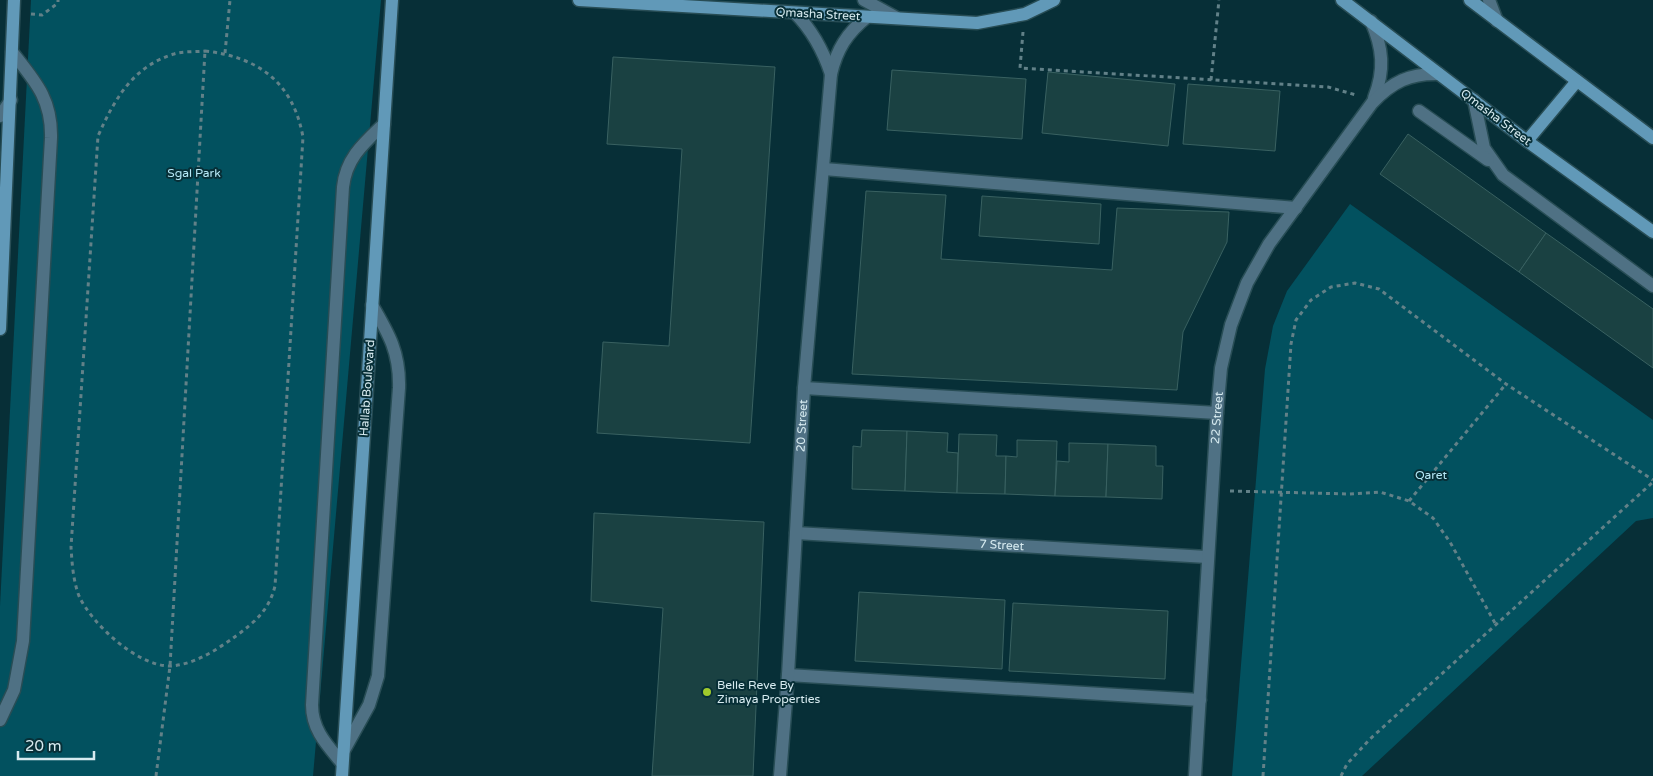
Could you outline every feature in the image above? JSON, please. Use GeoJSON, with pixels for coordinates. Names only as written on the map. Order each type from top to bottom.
{"type":"FeatureCollection","features":[{"type":"Feature","properties":{"kind":"street"},"geometry":{"type":"LineString","coordinates":[[0,329],[14,0]]}},
{"type":"Feature","properties":{"kind":"street","name":"Hallab Boulevard"},"geometry":{"type":"LineString","coordinates":[[342,776],[392,0]]}},
{"type":"Feature","properties":{"kind":"street","name":"Qmasha Street"},"geometry":{"type":"LineString","coordinates":[[578,0],[977,23],[1024,14],[1054,0]]}},
{"type":"Feature","properties":{"kind":"street"},"geometry":{"type":"LineString","coordinates":[[864,0],[897,18]]}},
{"type":"Feature","properties":{"kind":"street","name":"Qmasha Street"},"geometry":{"type":"LineString","coordinates":[[1342,0],[1528,142],[1653,232]]}},
{"type":"Feature","properties":{"kind":"street"},"geometry":{"type":"LineString","coordinates":[[1470,0],[1653,138]]}},
{"type":"Feature","properties":{"kind":"street"},"geometry":{"type":"LineString","coordinates":[[1489,0],[1497,21]]}},
{"type":"Feature","properties":{"kind":"street","name":"20 Street"},"geometry":{"type":"LineString","coordinates":[[795,13],[817,41],[830,74]]}},
{"type":"Feature","properties":{"kind":"street","name":"20 Street"},"geometry":{"type":"LineString","coordinates":[[780,776],[788,675],[804,388],[824,169],[830,74],[842,42],[853,28],[867,17]]}},
{"type":"Feature","properties":{"kind":"street","name":"22 Street"},"geometry":{"type":"LineString","coordinates":[[1371,21],[1379,41],[1382,62],[1380,83],[1372,103]]}},
{"type":"Feature","properties":{"kind":"street"},"geometry":{"type":"LineString","coordinates":[[0,720],[14,690],[23,641],[51,138],[51,122],[42,92],[12,52]]}},
{"type":"Feature","properties":{"kind":"street","name":"22 Street"},"geometry":{"type":"LineString","coordinates":[[1195,776],[1217,413],[1221,368],[1231,325],[1244,291],[1269,244],[1372,103],[1385,89],[1401,79],[1420,74],[1439,74]]}},
{"type":"Feature","properties":{"kind":"street"},"geometry":{"type":"LineString","coordinates":[[1528,142],[1577,81]]}},
{"type":"Feature","properties":{"kind":"street"},"geometry":{"type":"LineString","coordinates":[[0,116],[11,100]]}},
{"type":"Feature","properties":{"kind":"street"},"geometry":{"type":"LineString","coordinates":[[1474,100],[1479,132],[1484,148],[1492,163]]}},
{"type":"Feature","properties":{"kind":"street"},"geometry":{"type":"LineString","coordinates":[[1419,111],[1492,163],[1510,181],[1653,286]]}},
{"type":"Feature","properties":{"kind":"street"},"geometry":{"type":"LineString","coordinates":[[372,305],[396,349],[400,368],[399,388],[378,676],[369,705],[343,757],[318,733],[312,715],[312,705],[343,187],[344,175],[354,153],[384,124]]}},
{"type":"Feature","properties":{"kind":"street"},"geometry":{"type":"LineString","coordinates":[[824,169],[1296,208]]}},
{"type":"Feature","properties":{"kind":"street"},"geometry":{"type":"LineString","coordinates":[[804,388],[1217,413]]}},
{"type":"Feature","properties":{"kind":"street","name":"7 Street"},"geometry":{"type":"LineString","coordinates":[[796,533],[1207,557]]}},
{"type":"Feature","properties":{"kind":"street"},"geometry":{"type":"LineString","coordinates":[[788,675],[1200,700]]}},
{"type":"Feature","properties":{"kind":"path"},"geometry":{"type":"LineString","coordinates":[[225,53],[230,0]]}},
{"type":"Feature","properties":{"kind":"path"},"geometry":{"type":"LineString","coordinates":[[1211,80],[1219,0]]}},
{"type":"Feature","properties":{"kind":"path"},"geometry":{"type":"LineString","coordinates":[[1024,14],[1020,68],[1328,88],[1350,92],[1372,103]]}},
{"type":"Feature","properties":{"kind":"path"},"geometry":{"type":"LineString","coordinates":[[156,776],[170,666],[205,51]]}},
{"type":"Feature","properties":{"kind":"path"},"geometry":{"type":"LineString","coordinates":[[205,51],[225,53],[251,62],[274,77],[299,114],[303,137],[275,586],[271,603],[251,624],[220,647],[197,659],[170,666],[148,660],[121,646],[92,617],[79,595],[73,572],[71,546],[98,136],[122,90],[135,75],[158,61],[175,54],[205,51]]}},
{"type":"Feature","properties":{"kind":"path"},"geometry":{"type":"LineString","coordinates":[[1263,776],[1291,344],[1296,320],[1311,300],[1331,287],[1355,283],[1379,289],[1506,384],[1653,481],[1370,738],[1347,764],[1341,776]]}},
{"type":"Feature","properties":{"kind":"path"},"geometry":{"type":"LineString","coordinates":[[1409,501],[1506,384]]}},
{"type":"Feature","properties":{"kind":"path"},"geometry":{"type":"LineString","coordinates":[[1213,491],[1380,492],[1409,501],[1433,518],[1496,625]]}},
{"type":"Feature","properties":{"kind":"green space","name":"Sgal Park"},"geometry":{"type":"Polygon","coordinates":[[[31,0],[381,0],[313,776],[0,776],[0,606],[31,0]]]}},
{"type":"Feature","properties":{"kind":"green space","name":"Qaret"},"geometry":{"type":"Polygon","coordinates":[[[1350,204],[1653,420],[1653,518],[1636,521],[1362,776],[1232,776],[1265,369],[1273,326],[1287,291],[1350,204]]]}},
{"type":"Feature","properties":{"kind":"building"},"geometry":{"type":"Polygon","coordinates":[[[613,57],[775,67],[750,443],[597,433],[603,342],[669,346],[682,149],[607,144],[613,57]]]}},
{"type":"Feature","properties":{"kind":"building"},"geometry":{"type":"Polygon","coordinates":[[[892,70],[1026,79],[1022,139],[887,130],[892,70]]]}},
{"type":"Feature","properties":{"kind":"building"},"geometry":{"type":"Polygon","coordinates":[[[1048,72],[1175,84],[1168,146],[1042,133],[1048,72]]]}},
{"type":"Feature","properties":{"kind":"building"},"geometry":{"type":"Polygon","coordinates":[[[1188,84],[1280,91],[1275,151],[1183,144],[1188,84]]]}},
{"type":"Feature","properties":{"kind":"building"},"geometry":{"type":"Polygon","coordinates":[[[1408,134],[1546,233],[1519,272],[1380,174],[1408,134]]]}},
{"type":"Feature","properties":{"kind":"building"},"geometry":{"type":"Polygon","coordinates":[[[866,191],[946,195],[941,259],[1112,270],[1117,208],[1229,212],[1227,242],[1183,332],[1177,390],[852,374],[866,191]]]}},
{"type":"Feature","properties":{"kind":"building"},"geometry":{"type":"Polygon","coordinates":[[[982,196],[1101,204],[1099,244],[979,236],[982,196]]]}},
{"type":"Feature","properties":{"kind":"building"},"geometry":{"type":"Polygon","coordinates":[[[1546,233],[1653,309],[1653,368],[1519,272],[1546,233]]]}},
{"type":"Feature","properties":{"kind":"building"},"geometry":{"type":"Polygon","coordinates":[[[862,430],[907,431],[905,491],[852,489],[853,446],[861,447],[862,430]]]}},
{"type":"Feature","properties":{"kind":"building"},"geometry":{"type":"Polygon","coordinates":[[[907,431],[948,433],[947,452],[958,453],[957,493],[905,491],[907,431]]]}},
{"type":"Feature","properties":{"kind":"building"},"geometry":{"type":"Polygon","coordinates":[[[959,434],[997,435],[996,456],[1006,456],[1005,494],[957,493],[959,434]]]}},
{"type":"Feature","properties":{"kind":"building"},"geometry":{"type":"Polygon","coordinates":[[[1017,440],[1057,441],[1055,496],[1005,494],[1006,456],[1017,457],[1017,440]]]}},
{"type":"Feature","properties":{"kind":"building"},"geometry":{"type":"Polygon","coordinates":[[[1069,443],[1108,444],[1106,497],[1055,496],[1057,461],[1069,462],[1069,443]]]}},
{"type":"Feature","properties":{"kind":"building"},"geometry":{"type":"Polygon","coordinates":[[[1108,444],[1156,446],[1156,466],[1163,466],[1162,499],[1106,497],[1108,444]]]}},
{"type":"Feature","properties":{"kind":"building","name":"Belle Reve By Zimaya Properties"},"geometry":{"type":"Polygon","coordinates":[[[594,513],[764,522],[753,776],[652,776],[663,608],[591,601],[594,513]]]}},
{"type":"Feature","properties":{"kind":"building"},"geometry":{"type":"Polygon","coordinates":[[[859,592],[1005,600],[1002,669],[855,661],[859,592]]]}},
{"type":"Feature","properties":{"kind":"building"},"geometry":{"type":"Polygon","coordinates":[[[1013,603],[1168,611],[1165,679],[1009,671],[1013,603]]]}},
{"type":"Feature","properties":{"kind":"place","name":"Belle Reve By Zimaya Properties"},"geometry":{"type":"Point","coordinates":[707,692]}}]}
